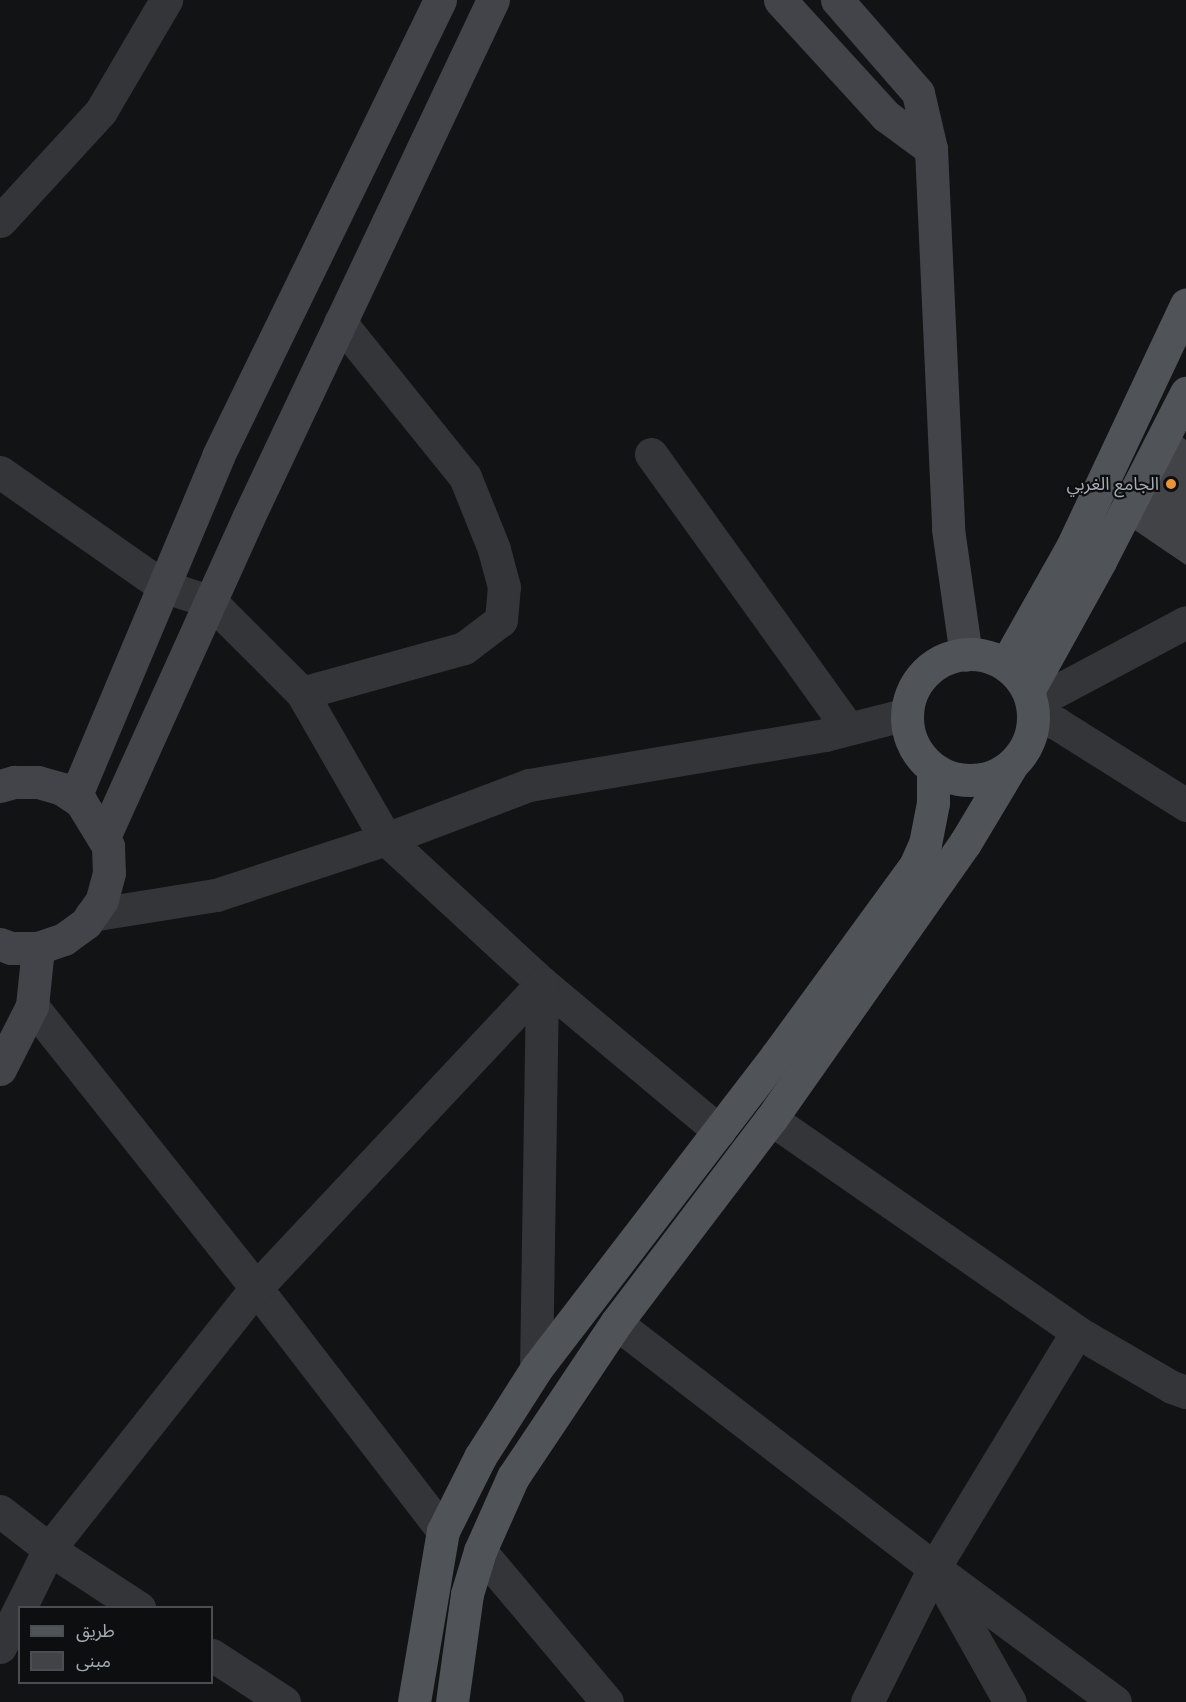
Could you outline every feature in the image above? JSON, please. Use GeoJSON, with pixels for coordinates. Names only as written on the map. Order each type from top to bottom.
{"type":"FeatureCollection","features":[{"type":"Feature","properties":{"kind":"main road"},"geometry":{"type":"LineString","coordinates":[[75,797],[218,456],[440,0]]}},
{"type":"Feature","properties":{"kind":"main road"},"geometry":{"type":"LineString","coordinates":[[104,837],[340,322],[493,0]]}},
{"type":"Feature","properties":{"kind":"main road"},"geometry":{"type":"LineString","coordinates":[[780,0],[886,116],[931,149]]}},
{"type":"Feature","properties":{"kind":"main road"},"geometry":{"type":"LineString","coordinates":[[837,0],[918,93],[931,149],[948,529],[966,655]]}},
{"type":"Feature","properties":{"kind":"main road"},"geometry":{"type":"LineString","coordinates":[[1006,664],[1072,547],[1186,305]]}},
{"type":"Feature","properties":{"kind":"main road"},"geometry":{"type":"LineString","coordinates":[[1031,704],[1100,561],[1186,393]]}},
{"type":"Feature","properties":{"kind":"main road"},"geometry":{"type":"LineString","coordinates":[[452,1702],[467,1594],[480,1551],[513,1477],[616,1323],[771,1119],[965,843],[1011,766],[1025,750],[1032,732],[1031,704],[1017,674],[1006,664],[981,654],[966,655],[940,662],[925,673],[912,693],[907,714],[909,735],[918,754],[933,769],[951,778],[973,781],[993,777],[1011,766]]}},
{"type":"Feature","properties":{"kind":"main road"},"geometry":{"type":"LineString","coordinates":[[414,1702],[443,1531],[480,1457],[536,1369],[719,1131],[915,866],[925,844],[931,813],[933,769]]}},
{"type":"Feature","properties":{"kind":"main road"},"geometry":{"type":"LineString","coordinates":[[0,944],[11,948],[38,948],[64,939],[86,923],[102,900],[110,873],[108,846],[81,802],[62,789],[38,782],[5,779]]}},
{"type":"Feature","properties":{"kind":"main road"},"geometry":{"type":"LineString","coordinates":[[0,1069],[32,1006],[38,948]]}},
{"type":"Feature","properties":{"kind":"street"},"geometry":{"type":"LineString","coordinates":[[0,221],[101,111],[166,0]]}},
{"type":"Feature","properties":{"kind":"street"},"geometry":{"type":"LineString","coordinates":[[302,693],[464,648],[501,620],[504,586],[494,549],[465,477],[340,322]]}},
{"type":"Feature","properties":{"kind":"street"},"geometry":{"type":"LineString","coordinates":[[651,454],[848,728]]}},
{"type":"Feature","properties":{"kind":"street"},"geometry":{"type":"LineString","coordinates":[[0,472],[163,586],[211,602],[302,693],[386,839],[542,983],[719,1131]]}},
{"type":"Feature","properties":{"kind":"street"},"geometry":{"type":"LineString","coordinates":[[1186,622],[1031,704],[1056,723],[1186,805]]}},
{"type":"Feature","properties":{"kind":"street"},"geometry":{"type":"LineString","coordinates":[[91,915],[216,895],[386,839],[528,785],[825,735],[907,714]]}},
{"type":"Feature","properties":{"kind":"street"},"geometry":{"type":"LineString","coordinates":[[21,1606],[49,1550],[256,1288],[542,983]]}},
{"type":"Feature","properties":{"kind":"street"},"geometry":{"type":"LineString","coordinates":[[536,1369],[542,983]]}},
{"type":"Feature","properties":{"kind":"street"},"geometry":{"type":"LineString","coordinates":[[32,1006],[256,1288],[443,1531]]}},
{"type":"Feature","properties":{"kind":"street"},"geometry":{"type":"LineString","coordinates":[[771,1119],[1077,1332],[1172,1388],[1186,1392]]}},
{"type":"Feature","properties":{"kind":"street"},"geometry":{"type":"LineString","coordinates":[[616,1323],[934,1568],[1115,1702]]}},
{"type":"Feature","properties":{"kind":"street"},"geometry":{"type":"LineString","coordinates":[[867,1702],[934,1568],[1077,1332]]}},
{"type":"Feature","properties":{"kind":"street"},"geometry":{"type":"LineString","coordinates":[[0,1511],[49,1550],[136,1606]]}},
{"type":"Feature","properties":{"kind":"street"},"geometry":{"type":"LineString","coordinates":[[480,1551],[607,1702]]}},
{"type":"Feature","properties":{"kind":"street"},"geometry":{"type":"LineString","coordinates":[[934,1568],[1010,1702]]}},
{"type":"Feature","properties":{"kind":"street"},"geometry":{"type":"LineString","coordinates":[[0,1647],[18,1612]]}},
{"type":"Feature","properties":{"kind":"street"},"geometry":{"type":"LineString","coordinates":[[213,1656],[284,1702]]}},
{"type":"Feature","properties":{"kind":"building","name":"الجامع الغربي"},"geometry":{"type":"Polygon","coordinates":[[[1182,437],[1186,440],[1186,565],[1133,529],[1182,437]]]}},
{"type":"Feature","properties":{"kind":"place","name":"الجامع الغربي"},"geometry":{"type":"Point","coordinates":[1171,484]}}]}
